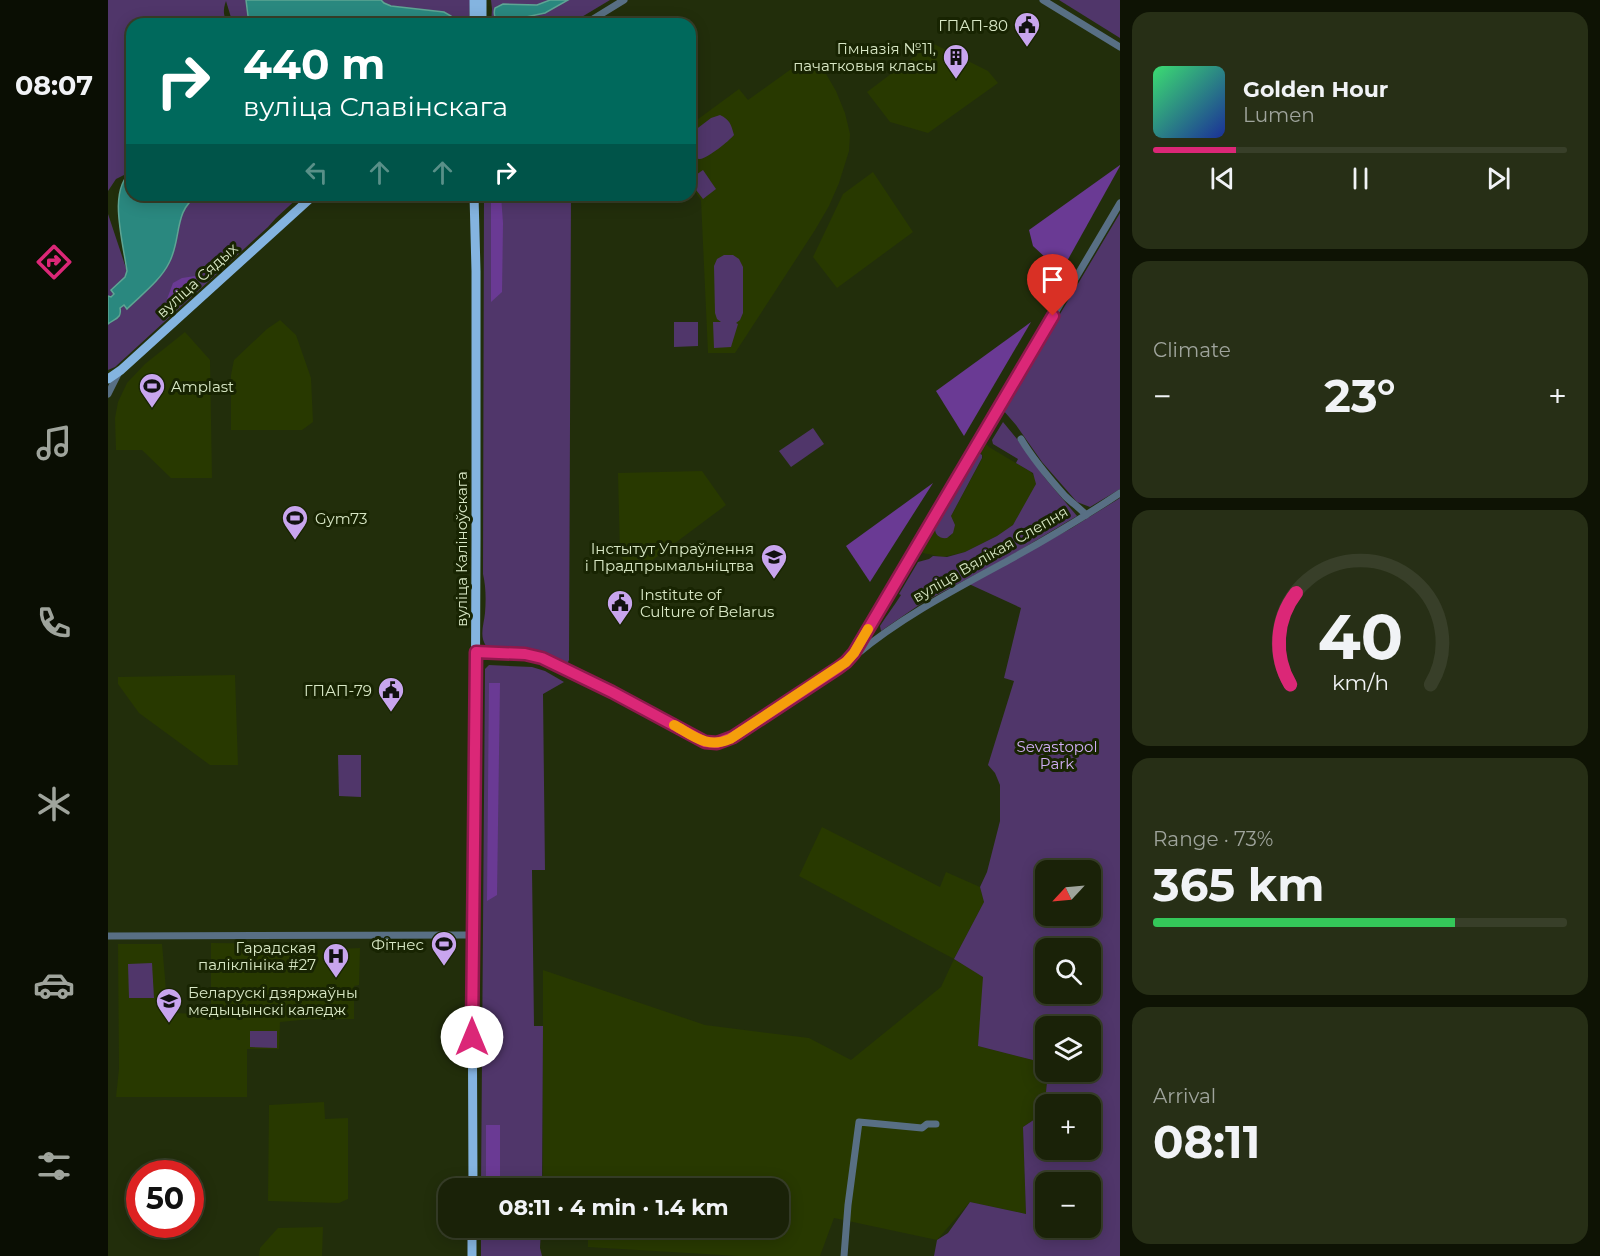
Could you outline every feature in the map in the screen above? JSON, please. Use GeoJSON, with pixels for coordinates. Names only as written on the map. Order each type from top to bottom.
{"type":"FeatureCollection","features":[{"type":"Feature","properties":{"kind":"main road"},"geometry":{"type":"LineString","coordinates":[[474,0],[474,18]]}},
{"type":"Feature","properties":{"kind":"main road"},"geometry":{"type":"LineString","coordinates":[[482,0],[482,18]]}},
{"type":"Feature","properties":{"kind":"main road","name":"вуліца Сядых"},"geometry":{"type":"LineString","coordinates":[[121,370],[307,201]]}},
{"type":"Feature","properties":{"kind":"main road","name":"вуліца Каліноўскага"},"geometry":{"type":"LineString","coordinates":[[474,201],[477,270]]}},
{"type":"Feature","properties":{"kind":"main road","name":"вуліца Каліноўскага"},"geometry":{"type":"LineString","coordinates":[[472,1178],[477,270],[480,201]]}},
{"type":"Feature","properties":{"kind":"main road"},"geometry":{"type":"LineString","coordinates":[[108,379],[121,370]]}},
{"type":"Feature","properties":{"kind":"main road"},"geometry":{"type":"LineString","coordinates":[[472,1238],[472,1256]]}},
{"type":"Feature","properties":{"kind":"street"},"geometry":{"type":"LineString","coordinates":[[595,18],[624,0]]}},
{"type":"Feature","properties":{"kind":"street"},"geometry":{"type":"LineString","coordinates":[[1043,0],[1120,47]]}},
{"type":"Feature","properties":{"kind":"street"},"geometry":{"type":"LineString","coordinates":[[846,662],[868,630],[1120,203]]}},
{"type":"Feature","properties":{"kind":"street","name":"вуліца Сядых"},"geometry":{"type":"LineString","coordinates":[[108,394],[121,370]]}},
{"type":"Feature","properties":{"kind":"street"},"geometry":{"type":"LineString","coordinates":[[1021,439],[1050,478],[1086,515]]}},
{"type":"Feature","properties":{"kind":"street","name":"вуліца Вялікая Слепня"},"geometry":{"type":"LineString","coordinates":[[476,652],[525,654],[542,658],[612,692],[700,740],[712,744],[723,742],[846,662],[878,637],[934,601],[1015,557],[1120,494]]}},
{"type":"Feature","properties":{"kind":"street"},"geometry":{"type":"LineString","coordinates":[[868,630],[878,637]]}},
{"type":"Feature","properties":{"kind":"street"},"geometry":{"type":"LineString","coordinates":[[108,936],[472,935]]}},
{"type":"Feature","properties":{"kind":"street"},"geometry":{"type":"LineString","coordinates":[[844,1256],[859,1122],[922,1128],[927,1124],[936,1124]]}},
{"type":"Feature","properties":{"kind":"shaded area"},"geometry":{"type":"Polygon","coordinates":[[[932,43],[988,71],[998,83],[928,133],[890,122],[867,92],[932,43]]]}},
{"type":"Feature","properties":{"kind":"shaded area"},"geometry":{"type":"Polygon","coordinates":[[[811,66],[822,67],[845,113],[850,134],[849,151],[839,183],[815,230],[735,353],[708,353],[701,200],[696,193],[696,121],[739,89],[748,100],[794,67],[800,75],[811,66]]]}},
{"type":"Feature","properties":{"kind":"shaded area"},"geometry":{"type":"Polygon","coordinates":[[[1120,165],[1061,272],[1033,246],[1029,230],[1120,165]]]}},
{"type":"Feature","properties":{"kind":"shaded area"},"geometry":{"type":"Polygon","coordinates":[[[873,172],[913,232],[837,288],[813,257],[843,194],[873,172]]]}},
{"type":"Feature","properties":{"kind":"shaded area"},"geometry":{"type":"Polygon","coordinates":[[[491,201],[501,201],[502,292],[491,302],[491,201]]]}},
{"type":"Feature","properties":{"kind":"shaded area"},"geometry":{"type":"Polygon","coordinates":[[[202,275],[163,310],[173,283],[182,278],[202,275]]]}},
{"type":"Feature","properties":{"kind":"shaded area"},"geometry":{"type":"Polygon","coordinates":[[[280,320],[296,335],[311,378],[313,422],[302,430],[231,430],[231,375],[234,360],[280,320]]]}},
{"type":"Feature","properties":{"kind":"shaded area"},"geometry":{"type":"Polygon","coordinates":[[[1031,322],[964,436],[936,391],[1031,322]]]}},
{"type":"Feature","properties":{"kind":"shaded area"},"geometry":{"type":"Polygon","coordinates":[[[185,332],[210,360],[212,478],[171,478],[142,450],[116,450],[115,418],[118,402],[127,383],[145,364],[185,332]]]}},
{"type":"Feature","properties":{"kind":"shaded area"},"geometry":{"type":"Polygon","coordinates":[[[986,439],[989,447],[1031,472],[1035,477],[1035,488],[1016,521],[997,536],[965,552],[943,557],[923,553],[917,557],[935,526],[938,536],[945,538],[951,536],[951,516],[983,457],[981,453],[977,454],[986,439]]]}},
{"type":"Feature","properties":{"kind":"shaded area"},"geometry":{"type":"Polygon","coordinates":[[[702,471],[726,505],[635,573],[620,556],[618,473],[702,471]]]}},
{"type":"Feature","properties":{"kind":"shaded area"},"geometry":{"type":"Polygon","coordinates":[[[933,483],[870,582],[846,546],[933,483]]]}},
{"type":"Feature","properties":{"kind":"shaded area"},"geometry":{"type":"Polygon","coordinates":[[[235,675],[238,765],[210,765],[139,713],[118,684],[118,677],[235,675]]]}},
{"type":"Feature","properties":{"kind":"shaded area"},"geometry":{"type":"Polygon","coordinates":[[[489,683],[500,683],[497,895],[487,901],[489,683]]]}},
{"type":"Feature","properties":{"kind":"shaded area"},"geometry":{"type":"Polygon","coordinates":[[[822,827],[940,887],[946,872],[980,887],[984,902],[954,959],[799,876],[822,827]]]}},
{"type":"Feature","properties":{"kind":"shaded area"},"geometry":{"type":"Polygon","coordinates":[[[211,943],[310,944],[312,950],[360,948],[359,985],[354,986],[354,1019],[280,1022],[279,1049],[247,1049],[247,1097],[116,1097],[119,1069],[118,944],[162,944],[168,1013],[211,1014],[211,943]]]}},
{"type":"Feature","properties":{"kind":"shaded area"},"geometry":{"type":"Polygon","coordinates":[[[954,959],[984,977],[978,1046],[1035,1060],[1035,1082],[1047,1082],[1046,1094],[1035,1094],[1035,1119],[1023,1127],[1026,1214],[970,1202],[937,1240],[834,1218],[820,1256],[738,1256],[588,1247],[588,1238],[789,1238],[789,1178],[543,1178],[543,970],[705,1025],[809,1038],[851,1060],[941,987],[954,959]]]}},
{"type":"Feature","properties":{"kind":"shaded area"},"geometry":{"type":"Polygon","coordinates":[[[324,1102],[325,1119],[348,1118],[348,1199],[339,1203],[268,1201],[269,1105],[324,1102]]]}},
{"type":"Feature","properties":{"kind":"shaded area"},"geometry":{"type":"Polygon","coordinates":[[[486,1125],[500,1125],[500,1178],[486,1178],[486,1125]]]}},
{"type":"Feature","properties":{"kind":"shaded area"},"geometry":{"type":"Polygon","coordinates":[[[323,1227],[322,1256],[259,1256],[260,1248],[278,1228],[323,1227]]]}},
{"type":"Feature","properties":{"kind":"green space"},"geometry":{"type":"Polygon","coordinates":[[[108,0],[246,0],[248,18],[231,18],[226,1],[224,7],[226,18],[126,18],[126,174],[116,179],[108,191],[108,0]]]}},
{"type":"Feature","properties":{"kind":"green space"},"geometry":{"type":"Polygon","coordinates":[[[381,0],[470,0],[469,18],[451,18],[444,12],[391,6],[381,0]]]}},
{"type":"Feature","properties":{"kind":"green space"},"geometry":{"type":"Polygon","coordinates":[[[491,0],[610,0],[580,18],[491,18],[491,0]]]}},
{"type":"Feature","properties":{"kind":"green space"},"geometry":{"type":"Polygon","coordinates":[[[1059,0],[1120,0],[1120,38],[1059,0]]]}},
{"type":"Feature","properties":{"kind":"green space"},"geometry":{"type":"Polygon","coordinates":[[[720,115],[726,119],[734,135],[704,158],[696,158],[696,129],[711,118],[720,115]]]}},
{"type":"Feature","properties":{"kind":"green space"},"geometry":{"type":"Polygon","coordinates":[[[703,170],[716,189],[703,199],[696,190],[696,175],[703,170]]]}},
{"type":"Feature","properties":{"kind":"green space"},"geometry":{"type":"Polygon","coordinates":[[[294,201],[115,367],[108,370],[108,324],[119,317],[120,308],[124,305],[128,309],[165,270],[173,254],[181,217],[190,202],[294,201]]]}},
{"type":"Feature","properties":{"kind":"green space"},"geometry":{"type":"Polygon","coordinates":[[[484,201],[571,201],[569,660],[567,664],[532,650],[486,646],[482,630],[486,598],[483,574],[484,201]]]}},
{"type":"Feature","properties":{"kind":"green space"},"geometry":{"type":"Polygon","coordinates":[[[1120,213],[1120,489],[1090,507],[1077,502],[1042,462],[1003,410],[1120,213]]]}},
{"type":"Feature","properties":{"kind":"green space"},"geometry":{"type":"Polygon","coordinates":[[[108,214],[127,271],[125,277],[112,290],[114,293],[111,297],[108,296],[108,214]]]}},
{"type":"Feature","properties":{"kind":"green space"},"geometry":{"type":"Polygon","coordinates":[[[724,255],[733,255],[739,259],[743,267],[743,313],[736,323],[738,324],[731,347],[714,348],[713,322],[721,322],[715,313],[714,266],[717,259],[724,255]]]}},
{"type":"Feature","properties":{"kind":"green space"},"geometry":{"type":"Polygon","coordinates":[[[674,322],[698,322],[698,346],[674,347],[674,322]]]}},
{"type":"Feature","properties":{"kind":"green space"},"geometry":{"type":"Polygon","coordinates":[[[1003,422],[1077,516],[1005,559],[922,603],[881,631],[880,626],[901,595],[899,594],[918,562],[933,556],[947,557],[965,552],[1013,525],[1036,484],[1033,473],[1016,463],[1018,459],[993,444],[992,440],[1003,422]]]}},
{"type":"Feature","properties":{"kind":"green space"},"geometry":{"type":"Polygon","coordinates":[[[813,428],[824,444],[791,467],[779,451],[813,428]]]}},
{"type":"Feature","properties":{"kind":"green space"},"geometry":{"type":"Polygon","coordinates":[[[979,453],[982,458],[951,516],[955,525],[953,533],[947,538],[939,537],[935,526],[979,453]]]}},
{"type":"Feature","properties":{"kind":"green space","name":"Sevastopol Park"},"geometry":{"type":"Polygon","coordinates":[[[1120,498],[1120,1256],[934,1256],[937,1240],[948,1233],[970,1202],[1026,1214],[1023,1127],[1035,1119],[1035,1160],[1101,1160],[1101,1094],[1046,1094],[1047,1082],[1101,1082],[1101,1016],[1035,1016],[1035,1060],[978,1046],[983,977],[954,959],[984,902],[980,887],[987,872],[1000,821],[1000,785],[995,773],[988,765],[1014,681],[1004,678],[1021,608],[969,584],[1070,529],[1120,498]]]}},
{"type":"Feature","properties":{"kind":"green space"},"geometry":{"type":"Polygon","coordinates":[[[489,665],[532,667],[545,671],[564,682],[543,694],[545,870],[532,870],[534,1026],[543,1026],[542,1178],[481,1178],[485,669],[489,665]]]}},
{"type":"Feature","properties":{"kind":"green space"},"geometry":{"type":"Polygon","coordinates":[[[338,755],[361,755],[361,797],[339,796],[338,755]]]}},
{"type":"Feature","properties":{"kind":"green space"},"geometry":{"type":"Polygon","coordinates":[[[152,963],[154,998],[129,998],[128,964],[152,963]]]}},
{"type":"Feature","properties":{"kind":"green space"},"geometry":{"type":"Polygon","coordinates":[[[250,1031],[277,1031],[277,1048],[250,1047],[250,1031]]]}},
{"type":"Feature","properties":{"kind":"green space"},"geometry":{"type":"Polygon","coordinates":[[[481,1238],[540,1238],[542,1256],[481,1256],[481,1238]]]}},
{"type":"Feature","properties":{"kind":"water"},"geometry":{"type":"Polygon","coordinates":[[[246,0],[381,0],[391,6],[444,12],[451,18],[248,18],[246,0]]]}},
{"type":"Feature","properties":{"kind":"water"},"geometry":{"type":"Polygon","coordinates":[[[550,0],[568,0],[545,13],[521,18],[496,18],[494,15],[495,8],[503,4],[537,5],[550,0]]]}},
{"type":"Feature","properties":{"kind":"water"},"geometry":{"type":"Polygon","coordinates":[[[125,179],[126,201],[191,201],[181,217],[173,254],[165,270],[127,309],[124,305],[120,308],[119,316],[108,324],[108,296],[111,297],[114,294],[111,290],[125,277],[127,271],[119,215],[120,189],[125,179]]]}},
{"type":"Feature","properties":{"kind":"slow traffic"},"geometry":{"type":"LineString","coordinates":[[674,725],[709,743],[730,739],[846,662],[868,629]]}},
{"type":"Feature","properties":{"kind":"place","name":"ГПАП-80"},"geometry":{"type":"Point","coordinates":[1027,48]}},
{"type":"Feature","properties":{"kind":"place","name":"Гімназія №11, пачатковыя класы"},"geometry":{"type":"Point","coordinates":[956,80]}},
{"type":"Feature","properties":{"kind":"place","name":"Amplast"},"geometry":{"type":"Point","coordinates":[152,409]}},
{"type":"Feature","properties":{"kind":"place","name":"Gym73"},"geometry":{"type":"Point","coordinates":[295,541]}},
{"type":"Feature","properties":{"kind":"place","name":"Інстытут Упраўлення і Прадпрымальніцтва"},"geometry":{"type":"Point","coordinates":[774,580]}},
{"type":"Feature","properties":{"kind":"place","name":"Institute of Culture of Belarus"},"geometry":{"type":"Point","coordinates":[620,626]}},
{"type":"Feature","properties":{"kind":"place","name":"ГПАП-79"},"geometry":{"type":"Point","coordinates":[391,713]}},
{"type":"Feature","properties":{"kind":"place","name":"Фітнес"},"geometry":{"type":"Point","coordinates":[444,967]}},
{"type":"Feature","properties":{"kind":"place","name":"Гарадская паліклініка #27"},"geometry":{"type":"Point","coordinates":[336,979]}},
{"type":"Feature","properties":{"kind":"place","name":"Беларускі дзяржаўны медыцынскі каледж"},"geometry":{"type":"Point","coordinates":[169,1024]}},
{"type":"Feature","properties":{"kind":"route"},"geometry":{"type":"LineString","coordinates":[[472,1037],[476,652],[528,654],[572,672],[705,742],[712,744],[733,737],[838,668],[854,653],[1053,316]]}}]}
